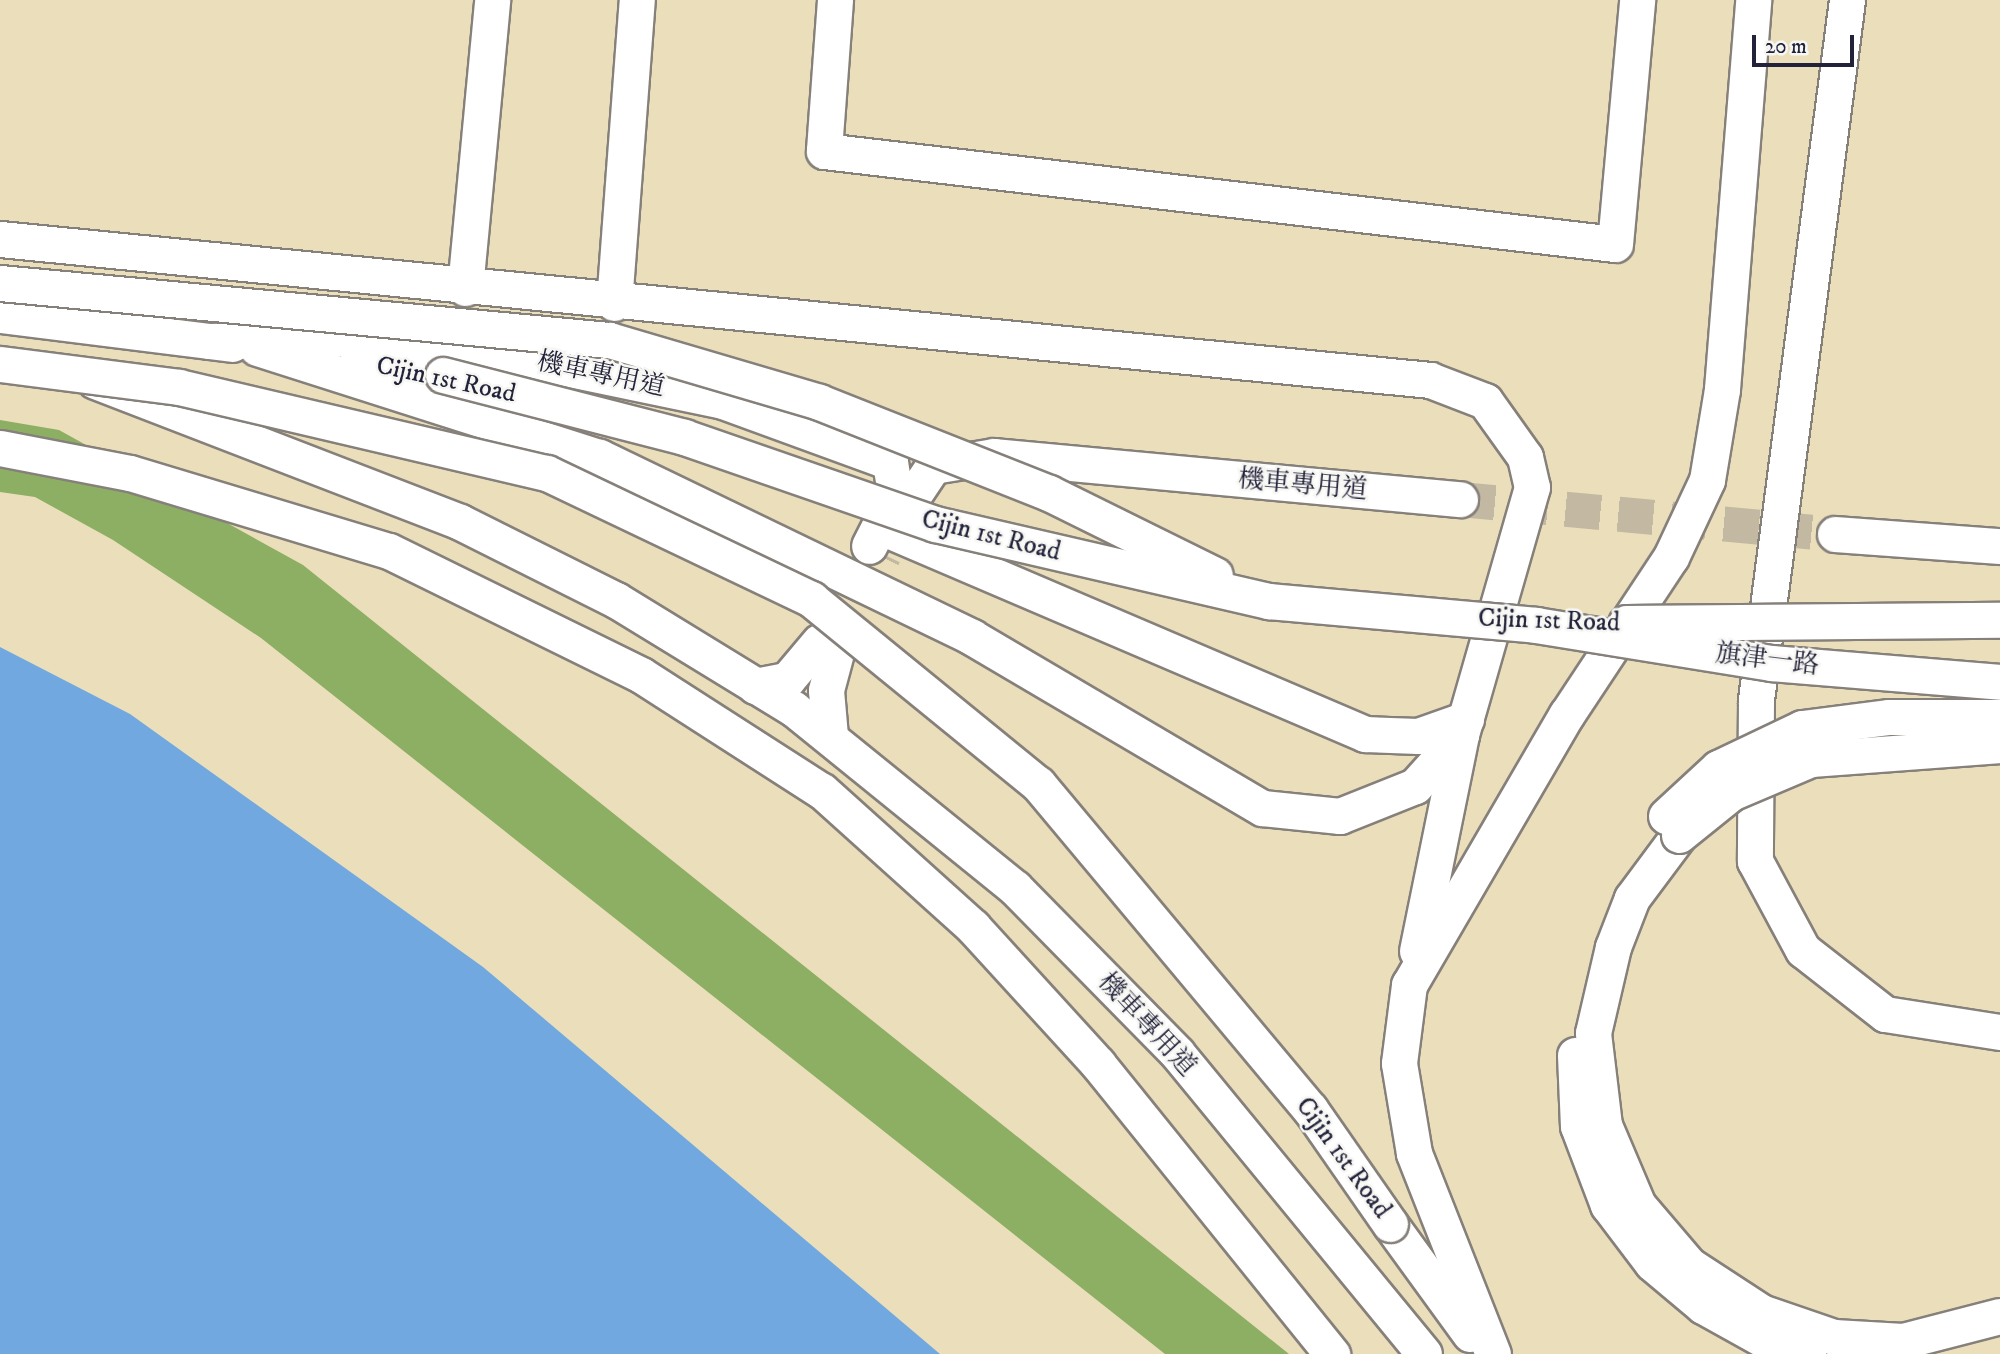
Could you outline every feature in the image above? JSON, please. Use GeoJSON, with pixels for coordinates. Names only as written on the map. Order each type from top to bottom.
{"type":"FeatureCollection","features":[{"type":"Feature","properties":{"kind":"street"},"geometry":{"type":"LineString","coordinates":[[465,288],[492,0]]}},
{"type":"Feature","properties":{"kind":"street"},"geometry":{"type":"LineString","coordinates":[[614,303],[637,0]]}},
{"type":"Feature","properties":{"kind":"street"},"geometry":{"type":"LineString","coordinates":[[835,0],[824,151],[1615,244],[1637,0]]}},
{"type":"Feature","properties":{"kind":"street"},"geometry":{"type":"LineString","coordinates":[[1409,985],[1567,714],[1671,557],[1707,480],[1722,389],[1753,0]]}},
{"type":"Feature","properties":{"kind":"street"},"geometry":{"type":"LineString","coordinates":[[1847,0],[1756,701],[1755,860],[1803,950],[1885,1014],[2000,1032]]}},
{"type":"Feature","properties":{"kind":"street"},"geometry":{"type":"LineString","coordinates":[[0,239],[614,303],[1430,380],[1485,401],[1525,457],[1532,488],[1464,727],[1409,985],[1399,1063],[1414,1153],[1493,1354]]}},
{"type":"Feature","properties":{"kind":"street"},"geometry":{"type":"LineString","coordinates":[[0,283],[609,340],[819,402],[998,472],[1269,601]]}},
{"type":"Feature","properties":{"kind":"street","name":"Cijin 1st Road"},"geometry":{"type":"LineString","coordinates":[[0,315],[209,341],[443,375],[684,437],[935,524],[1269,601],[1536,625],[2000,620]]}},
{"type":"Feature","properties":{"kind":"street","name":"機車專用道"},"geometry":{"type":"LineString","coordinates":[[209,341],[350,338],[522,359],[723,401],[890,462],[933,466],[994,456],[1460,499]]}},
{"type":"Feature","properties":{"kind":"street"},"geometry":{"type":"LineString","coordinates":[[257,348],[599,457],[972,637],[1262,808],[1340,816],[1415,786],[1464,727]]}},
{"type":"Feature","properties":{"kind":"street","name":"Cijin 1st Road"},"geometry":{"type":"LineString","coordinates":[[0,364],[321,416],[547,473],[811,599],[1038,783],[1310,1109],[1484,1354]]}},
{"type":"Feature","properties":{"kind":"street","name":"機車專用道"},"geometry":{"type":"LineString","coordinates":[[78,375],[460,522],[616,600],[755,685],[830,736],[1015,888],[1177,1052],[1424,1354]]}},
{"type":"Feature","properties":{"kind":"street"},"geometry":{"type":"LineString","coordinates":[[0,448],[130,473],[389,551],[641,675],[822,791],[973,927],[1098,1064],[1332,1354]]}},
{"type":"Feature","properties":{"kind":"street"},"geometry":{"type":"LineString","coordinates":[[881,544],[895,495],[890,462]]}},
{"type":"Feature","properties":{"kind":"street"},"geometry":{"type":"LineString","coordinates":[[881,544],[933,466]]}},
{"type":"Feature","properties":{"kind":"street"},"geometry":{"type":"LineString","coordinates":[[1835,534],[2000,547]]}},
{"type":"Feature","properties":{"kind":"street"},"geometry":{"type":"LineString","coordinates":[[881,544],[1365,734],[1418,736],[1464,727]]}},
{"type":"Feature","properties":{"kind":"street","name":"旗津一路"},"geometry":{"type":"LineString","coordinates":[[1536,625],[1771,663],[2000,682]]}},
{"type":"Feature","properties":{"kind":"street"},"geometry":{"type":"LineString","coordinates":[[755,685],[788,680],[828,647],[825,690],[830,736]]}},
{"type":"Feature","properties":{"kind":"street"},"geometry":{"type":"LineString","coordinates":[[1808,1354],[1769,1342],[1703,1306],[1652,1263],[1608,1205],[1578,1126],[1578,1004],[1591,944],[1615,883],[1672,825],[1718,768],[1802,729],[1889,717],[2000,717]]}},
{"type":"Feature","properties":{"kind":"street"},"geometry":{"type":"LineString","coordinates":[[2000,745],[1811,759],[1731,793],[1672,825],[1632,898],[1613,947],[1593,1033],[1604,1125],[1638,1205],[1689,1265],[1761,1312],[1834,1337],[1903,1341],[2000,1316]]}},
{"type":"Feature","properties":{"kind":"street"},"geometry":{"type":"LineString","coordinates":[[1941,1354],[2000,1335]]}},
{"type":"Feature","properties":{"kind":"green space"},"geometry":{"type":"Polygon","coordinates":[[[0,420],[59,430],[303,565],[1289,1354],[1165,1354],[261,638],[113,540],[35,497],[0,492],[0,420]]]}},
{"type":"Feature","properties":{"kind":"water"},"geometry":{"type":"Polygon","coordinates":[[[0,647],[130,714],[483,967],[940,1354],[0,1354],[0,647]]]}},
{"type":"Feature","properties":{"kind":"tunnel"},"geometry":{"type":"LineString","coordinates":[[1460,499],[1835,534]]}},
{"type":"Feature","properties":{"kind":"tunnel"},"geometry":{"type":"LineString","coordinates":[[836,652],[884,554]]}}]}
